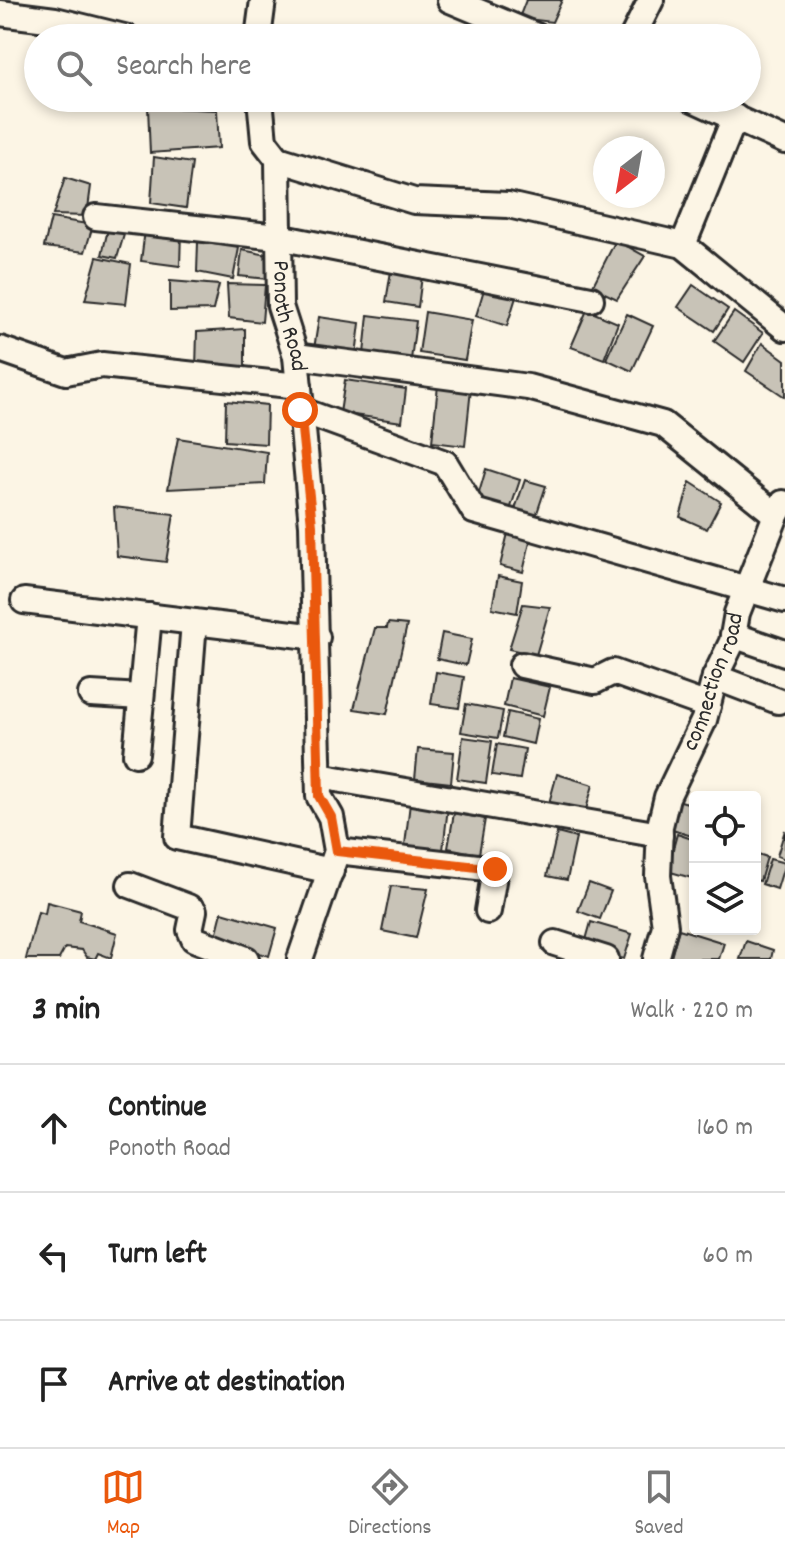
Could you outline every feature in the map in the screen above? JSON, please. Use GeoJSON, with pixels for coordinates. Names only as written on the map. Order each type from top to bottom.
{"type":"FeatureCollection","features":[{"type":"Feature","properties":{"kind":"street"},"geometry":{"type":"LineString","coordinates":[[260,24],[263,0]]}},
{"type":"Feature","properties":{"kind":"street"},"geometry":{"type":"LineString","coordinates":[[450,0],[506,12],[522,24]]}},
{"type":"Feature","properties":{"kind":"street"},"geometry":{"type":"LineString","coordinates":[[639,24],[651,0]]}},
{"type":"Feature","properties":{"kind":"street"},"geometry":{"type":"LineString","coordinates":[[0,13],[72,24]]}},
{"type":"Feature","properties":{"kind":"street","name":"Ponoth Road"},"geometry":{"type":"LineString","coordinates":[[261,112],[264,141],[278,159],[280,306],[296,356],[312,525],[319,796],[331,817],[334,861]]}},
{"type":"Feature","properties":{"kind":"street"},"geometry":{"type":"LineString","coordinates":[[723,112],[782,132]]}},
{"type":"Feature","properties":{"kind":"street"},"geometry":{"type":"LineString","coordinates":[[683,245],[735,117]]}},
{"type":"Feature","properties":{"kind":"street"},"geometry":{"type":"LineString","coordinates":[[278,159],[414,201],[508,205],[683,245],[785,328]]}},
{"type":"Feature","properties":{"kind":"street"},"geometry":{"type":"LineString","coordinates":[[96,217],[278,237],[591,299]]}},
{"type":"Feature","properties":{"kind":"street"},"geometry":{"type":"LineString","coordinates":[[0,349],[66,372],[102,365],[299,398],[445,463],[474,511],[785,600]]}},
{"type":"Feature","properties":{"kind":"street"},"geometry":{"type":"LineString","coordinates":[[296,356],[528,387],[663,424],[781,508]]}},
{"type":"Feature","properties":{"kind":"street","name":"connection road"},"geometry":{"type":"LineString","coordinates":[[656,959],[665,926],[658,876],[660,835],[667,797],[708,706],[715,677],[733,635],[737,613],[781,508]]}},
{"type":"Feature","properties":{"kind":"street"},"geometry":{"type":"LineString","coordinates":[[24,601],[317,637]]}},
{"type":"Feature","properties":{"kind":"street"},"geometry":{"type":"LineString","coordinates":[[136,754],[149,616]]}},
{"type":"Feature","properties":{"kind":"street"},"geometry":{"type":"LineString","coordinates":[[194,622],[177,837],[334,861],[495,869],[488,911]]}},
{"type":"Feature","properties":{"kind":"street"},"geometry":{"type":"LineString","coordinates":[[733,635],[785,653]]}},
{"type":"Feature","properties":{"kind":"street"},"geometry":{"type":"LineString","coordinates":[[522,665],[595,681],[613,672],[708,706]]}},
{"type":"Feature","properties":{"kind":"street"},"geometry":{"type":"LineString","coordinates":[[715,677],[778,701]]}},
{"type":"Feature","properties":{"kind":"street"},"geometry":{"type":"LineString","coordinates":[[91,694],[141,697]]}},
{"type":"Feature","properties":{"kind":"street"},"geometry":{"type":"LineString","coordinates":[[319,776],[660,835]]}},
{"type":"Feature","properties":{"kind":"street"},"geometry":{"type":"LineString","coordinates":[[300,959],[334,861]]}},
{"type":"Feature","properties":{"kind":"street"},"geometry":{"type":"LineString","coordinates":[[130,885],[188,907],[194,911],[190,930],[194,939],[246,959]]}},
{"type":"Feature","properties":{"kind":"street"},"geometry":{"type":"LineString","coordinates":[[555,943],[606,959]]}},
{"type":"Feature","properties":{"kind":"building"},"geometry":{"type":"Polygon","coordinates":[[[526,0],[562,0],[552,22],[519,18],[526,0]]]}},
{"type":"Feature","properties":{"kind":"building"},"geometry":{"type":"Polygon","coordinates":[[[148,112],[217,112],[219,148],[150,153],[148,112]]]}},
{"type":"Feature","properties":{"kind":"building"},"geometry":{"type":"Polygon","coordinates":[[[154,157],[192,163],[186,208],[151,203],[154,157]]]}},
{"type":"Feature","properties":{"kind":"building"},"geometry":{"type":"Polygon","coordinates":[[[65,178],[91,186],[87,216],[53,215],[65,178]]]}},
{"type":"Feature","properties":{"kind":"building"},"geometry":{"type":"Polygon","coordinates":[[[51,218],[93,225],[85,252],[44,247],[51,218]]]}},
{"type":"Feature","properties":{"kind":"building"},"geometry":{"type":"Polygon","coordinates":[[[109,225],[126,228],[117,258],[102,255],[109,225]]]}},
{"type":"Feature","properties":{"kind":"building"},"geometry":{"type":"Polygon","coordinates":[[[145,230],[181,231],[180,266],[141,261],[145,230]]]}},
{"type":"Feature","properties":{"kind":"building"},"geometry":{"type":"Polygon","coordinates":[[[616,240],[645,256],[617,299],[592,287],[616,240]]]}},
{"type":"Feature","properties":{"kind":"building"},"geometry":{"type":"Polygon","coordinates":[[[198,242],[239,248],[233,279],[197,272],[198,242]]]}},
{"type":"Feature","properties":{"kind":"building"},"geometry":{"type":"Polygon","coordinates":[[[242,250],[272,256],[268,279],[239,276],[242,250]]]}},
{"type":"Feature","properties":{"kind":"building"},"geometry":{"type":"Polygon","coordinates":[[[97,257],[131,264],[126,304],[85,300],[97,257]]]}},
{"type":"Feature","properties":{"kind":"building"},"geometry":{"type":"Polygon","coordinates":[[[391,271],[422,276],[418,307],[386,302],[391,271]]]}},
{"type":"Feature","properties":{"kind":"building"},"geometry":{"type":"Polygon","coordinates":[[[170,281],[219,285],[213,310],[170,311],[170,281]]]}},
{"type":"Feature","properties":{"kind":"building"},"geometry":{"type":"Polygon","coordinates":[[[227,284],[265,285],[262,322],[229,318],[227,284]]]}},
{"type":"Feature","properties":{"kind":"building"},"geometry":{"type":"Polygon","coordinates":[[[693,285],[728,309],[714,331],[678,307],[693,285]]]}},
{"type":"Feature","properties":{"kind":"building"},"geometry":{"type":"Polygon","coordinates":[[[485,286],[516,297],[507,326],[476,316],[485,286]]]}},
{"type":"Feature","properties":{"kind":"building"},"geometry":{"type":"Polygon","coordinates":[[[587,310],[618,323],[604,359],[571,347],[587,310]]]}},
{"type":"Feature","properties":{"kind":"building"},"geometry":{"type":"Polygon","coordinates":[[[425,312],[472,320],[465,360],[419,353],[425,312]]]}},
{"type":"Feature","properties":{"kind":"building"},"geometry":{"type":"Polygon","coordinates":[[[734,312],[763,333],[744,362],[714,341],[734,312]]]}},
{"type":"Feature","properties":{"kind":"building"},"geometry":{"type":"Polygon","coordinates":[[[627,314],[653,326],[632,371],[606,359],[627,314]]]}},
{"type":"Feature","properties":{"kind":"building"},"geometry":{"type":"Polygon","coordinates":[[[368,315],[416,321],[411,360],[364,354],[368,315]]]}},
{"type":"Feature","properties":{"kind":"building"},"geometry":{"type":"Polygon","coordinates":[[[319,317],[360,323],[356,355],[314,349],[319,317]]]}},
{"type":"Feature","properties":{"kind":"building"},"geometry":{"type":"Polygon","coordinates":[[[245,329],[245,370],[196,369],[197,332],[245,329]]]}},
{"type":"Feature","properties":{"kind":"building"},"geometry":{"type":"Polygon","coordinates":[[[762,343],[785,360],[785,397],[746,371],[762,343]]]}},
{"type":"Feature","properties":{"kind":"building"},"geometry":{"type":"Polygon","coordinates":[[[345,380],[406,389],[402,422],[340,413],[345,380]]]}},
{"type":"Feature","properties":{"kind":"building"},"geometry":{"type":"Polygon","coordinates":[[[438,385],[471,389],[465,446],[432,442],[438,385]]]}},
{"type":"Feature","properties":{"kind":"building"},"geometry":{"type":"Polygon","coordinates":[[[226,401],[267,405],[266,444],[225,441],[226,401]]]}},
{"type":"Feature","properties":{"kind":"building"},"geometry":{"type":"Polygon","coordinates":[[[178,438],[267,452],[265,484],[168,489],[178,438]]]}},
{"type":"Feature","properties":{"kind":"building"},"geometry":{"type":"Polygon","coordinates":[[[486,469],[520,480],[509,513],[476,503],[486,469]]]}},
{"type":"Feature","properties":{"kind":"building"},"geometry":{"type":"Polygon","coordinates":[[[525,480],[546,486],[534,522],[513,515],[525,480]]]}},
{"type":"Feature","properties":{"kind":"building"},"geometry":{"type":"Polygon","coordinates":[[[690,482],[721,502],[707,529],[680,517],[690,482]]]}},
{"type":"Feature","properties":{"kind":"building"},"geometry":{"type":"Polygon","coordinates":[[[114,507],[174,514],[166,562],[117,556],[114,507]]]}},
{"type":"Feature","properties":{"kind":"building"},"geometry":{"type":"Polygon","coordinates":[[[508,533],[531,538],[523,572],[500,566],[508,533]]]}},
{"type":"Feature","properties":{"kind":"building"},"geometry":{"type":"Polygon","coordinates":[[[498,576],[522,581],[517,613],[492,608],[498,576]]]}},
{"type":"Feature","properties":{"kind":"building"},"geometry":{"type":"Polygon","coordinates":[[[523,604],[550,607],[536,655],[509,649],[523,604]]]}},
{"type":"Feature","properties":{"kind":"building"},"geometry":{"type":"Polygon","coordinates":[[[388,623],[407,625],[387,714],[354,709],[375,628],[387,628],[388,623]]]}},
{"type":"Feature","properties":{"kind":"building"},"geometry":{"type":"Polygon","coordinates":[[[442,633],[472,639],[466,665],[437,659],[442,633]]]}},
{"type":"Feature","properties":{"kind":"building"},"geometry":{"type":"Polygon","coordinates":[[[436,672],[464,677],[459,708],[431,704],[436,672]]]}},
{"type":"Feature","properties":{"kind":"building"},"geometry":{"type":"Polygon","coordinates":[[[510,678],[550,687],[543,716],[504,706],[510,678]]]}},
{"type":"Feature","properties":{"kind":"building"},"geometry":{"type":"Polygon","coordinates":[[[466,704],[503,711],[498,738],[461,732],[466,704]]]}},
{"type":"Feature","properties":{"kind":"building"},"geometry":{"type":"Polygon","coordinates":[[[508,712],[538,719],[533,744],[503,737],[508,712]]]}},
{"type":"Feature","properties":{"kind":"building"},"geometry":{"type":"Polygon","coordinates":[[[463,737],[492,741],[486,783],[457,779],[463,737]]]}},
{"type":"Feature","properties":{"kind":"building"},"geometry":{"type":"Polygon","coordinates":[[[497,744],[525,749],[520,779],[492,775],[497,744]]]}},
{"type":"Feature","properties":{"kind":"building"},"geometry":{"type":"Polygon","coordinates":[[[418,749],[454,752],[451,783],[415,779],[418,749]]]}},
{"type":"Feature","properties":{"kind":"building"},"geometry":{"type":"Polygon","coordinates":[[[557,774],[593,785],[585,813],[549,803],[557,774]]]}},
{"type":"Feature","properties":{"kind":"building"},"geometry":{"type":"Polygon","coordinates":[[[677,800],[689,803],[689,835],[669,829],[677,800]]]}},
{"type":"Feature","properties":{"kind":"building"},"geometry":{"type":"Polygon","coordinates":[[[410,803],[448,807],[443,850],[405,845],[410,803]]]}},
{"type":"Feature","properties":{"kind":"building"},"geometry":{"type":"Polygon","coordinates":[[[454,813],[485,819],[479,854],[448,848],[454,813]]]}},
{"type":"Feature","properties":{"kind":"building"},"geometry":{"type":"Polygon","coordinates":[[[785,830],[785,859],[777,856],[785,830]]]}},
{"type":"Feature","properties":{"kind":"building"},"geometry":{"type":"Polygon","coordinates":[[[557,833],[576,838],[567,880],[547,876],[557,833]]]}},
{"type":"Feature","properties":{"kind":"building"},"geometry":{"type":"Polygon","coordinates":[[[677,834],[689,838],[689,877],[667,871],[677,834]]]}},
{"type":"Feature","properties":{"kind":"building"},"geometry":{"type":"Polygon","coordinates":[[[761,855],[767,857],[761,878],[761,855]]]}},
{"type":"Feature","properties":{"kind":"building"},"geometry":{"type":"Polygon","coordinates":[[[770,859],[785,863],[777,889],[762,884],[770,859]]]}},
{"type":"Feature","properties":{"kind":"building"},"geometry":{"type":"Polygon","coordinates":[[[589,883],[611,891],[600,919],[578,911],[589,883]]]}},
{"type":"Feature","properties":{"kind":"building"},"geometry":{"type":"Polygon","coordinates":[[[391,886],[428,889],[416,938],[382,931],[391,886]]]}},
{"type":"Feature","properties":{"kind":"building"},"geometry":{"type":"Polygon","coordinates":[[[47,902],[81,911],[79,921],[117,933],[111,958],[98,953],[95,959],[87,957],[82,950],[65,948],[59,959],[26,959],[38,912],[45,914],[47,902]]]}},
{"type":"Feature","properties":{"kind":"building"},"geometry":{"type":"Polygon","coordinates":[[[222,912],[277,928],[269,956],[215,940],[222,912]]]}},
{"type":"Feature","properties":{"kind":"building"},"geometry":{"type":"Polygon","coordinates":[[[591,922],[632,934],[624,959],[584,947],[591,922]]]}},
{"type":"Feature","properties":{"kind":"building"},"geometry":{"type":"Polygon","coordinates":[[[679,929],[689,932],[689,935],[724,943],[719,959],[670,959],[679,929]]]}},
{"type":"Feature","properties":{"kind":"building"},"geometry":{"type":"Polygon","coordinates":[[[746,941],[773,950],[771,959],[740,959],[746,941]]]}},
{"type":"Feature","properties":{"kind":"route"},"geometry":{"type":"LineString","coordinates":[[300,410],[312,525],[318,661],[319,796],[331,817],[337,851],[495,869]]}}]}
